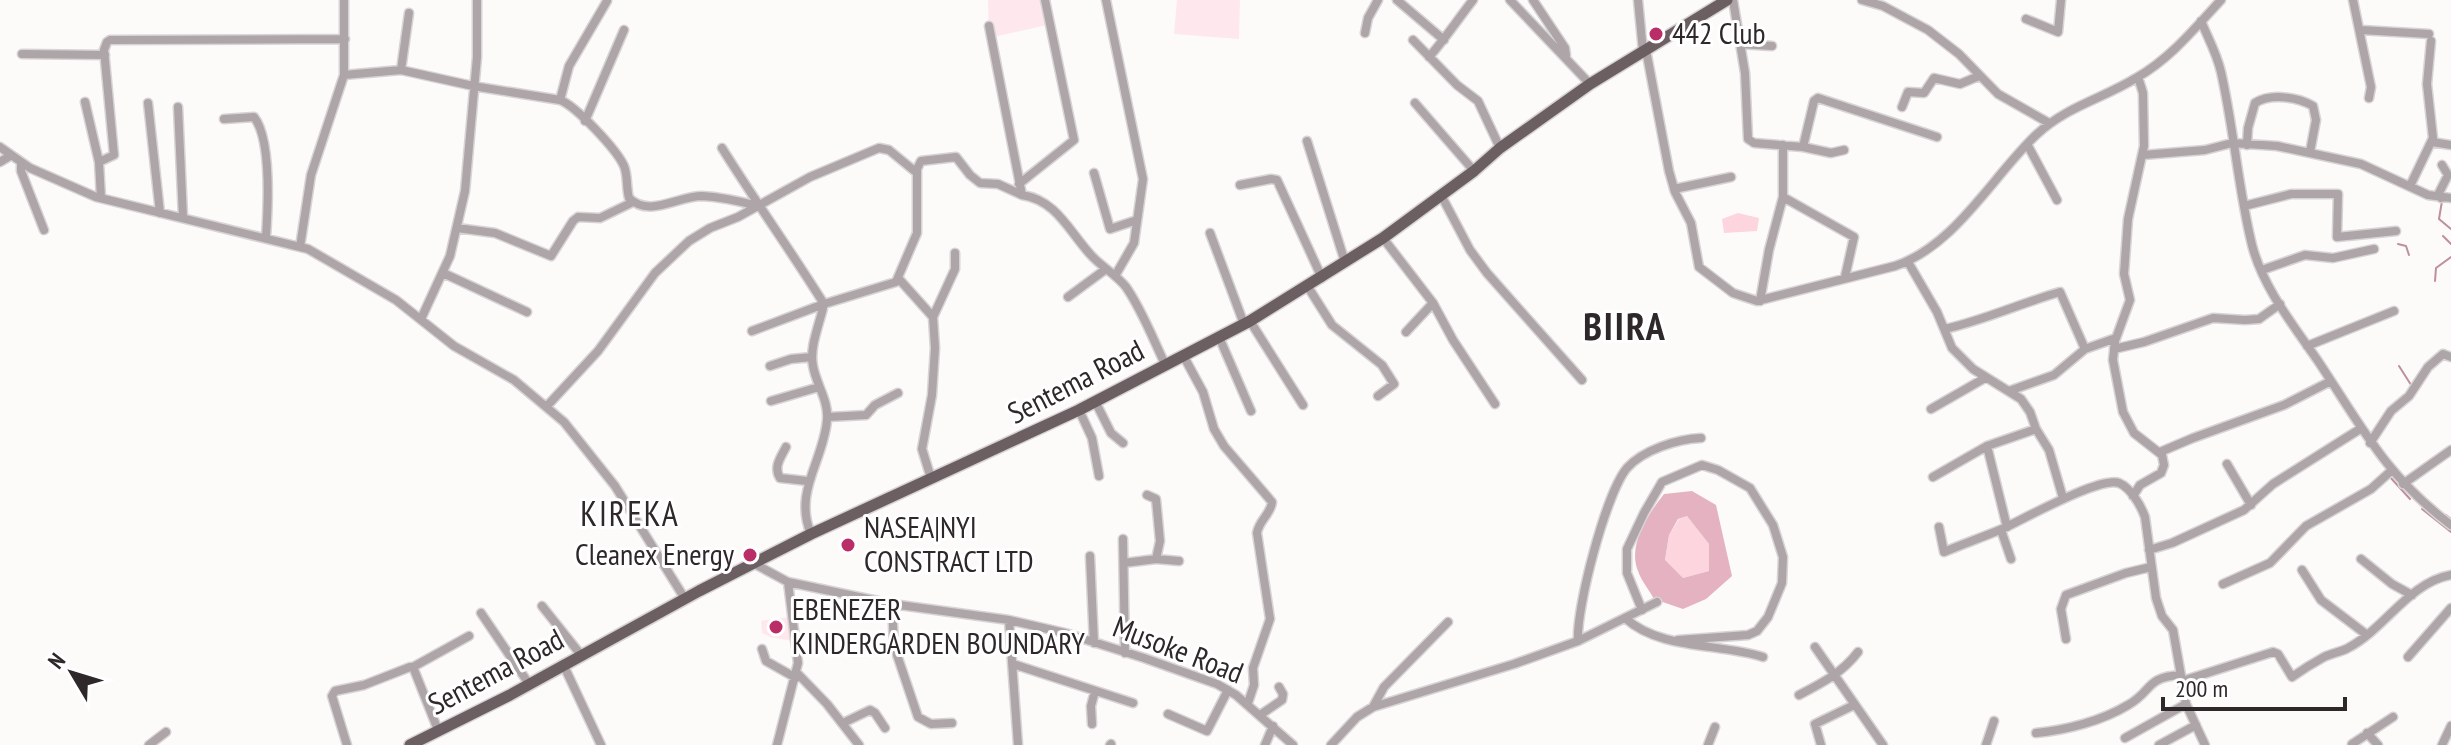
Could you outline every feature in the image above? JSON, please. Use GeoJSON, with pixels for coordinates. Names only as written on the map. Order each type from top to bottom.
{"type":"FeatureCollection","features":[{"type":"Feature","properties":{"kind":"main road","name":"Sentema Road"},"geometry":{"type":"LineString","coordinates":[[410,745],[434,736],[753,563],[1079,410],[1247,322],[1383,238],[1590,84],[1727,0]]}},
{"type":"Feature","properties":{"kind":"street"},"geometry":{"type":"LineString","coordinates":[[300,247],[311,175],[344,75],[344,0]]}},
{"type":"Feature","properties":{"kind":"street"},"geometry":{"type":"LineString","coordinates":[[421,319],[443,273],[465,191],[477,57],[477,0]]}},
{"type":"Feature","properties":{"kind":"street"},"geometry":{"type":"LineString","coordinates":[[1019,184],[1074,140],[1045,0]]}},
{"type":"Feature","properties":{"kind":"street"},"geometry":{"type":"LineString","coordinates":[[1106,0],[1143,179],[1132,248],[1115,276]]}},
{"type":"Feature","properties":{"kind":"street"},"geometry":{"type":"LineString","coordinates":[[1365,33],[1368,18],[1378,0]]}},
{"type":"Feature","properties":{"kind":"street"},"geometry":{"type":"LineString","coordinates":[[1397,0],[1444,40]]}},
{"type":"Feature","properties":{"kind":"street"},"geometry":{"type":"LineString","coordinates":[[1429,57],[1473,0]]}},
{"type":"Feature","properties":{"kind":"street"},"geometry":{"type":"LineString","coordinates":[[1510,0],[1590,84]]}},
{"type":"Feature","properties":{"kind":"street"},"geometry":{"type":"LineString","coordinates":[[1533,0],[1565,48],[1566,56]]}},
{"type":"Feature","properties":{"kind":"street"},"geometry":{"type":"LineString","coordinates":[[1638,0],[1644,51],[1663,147],[1674,189],[1691,223],[1699,267],[1733,293],[1760,301],[1908,262],[1948,233],[2049,123],[2079,104],[2138,77],[2168,56],[2220,0]]}},
{"type":"Feature","properties":{"kind":"street"},"geometry":{"type":"LineString","coordinates":[[1733,0],[1746,83],[1747,137],[1754,143],[1831,153],[1844,150]]}},
{"type":"Feature","properties":{"kind":"street"},"geometry":{"type":"LineString","coordinates":[[1862,0],[1883,6],[1928,30],[1959,54],[1998,94],[2049,123]]}},
{"type":"Feature","properties":{"kind":"street"},"geometry":{"type":"LineString","coordinates":[[2026,19],[2058,32],[2061,0]]}},
{"type":"Feature","properties":{"kind":"street"},"geometry":{"type":"LineString","coordinates":[[2353,0],[2371,87],[2369,98]]}},
{"type":"Feature","properties":{"kind":"street"},"geometry":{"type":"LineString","coordinates":[[560,100],[569,66],[607,1]]}},
{"type":"Feature","properties":{"kind":"street"},"geometry":{"type":"LineString","coordinates":[[401,70],[409,13]]}},
{"type":"Feature","properties":{"kind":"street"},"geometry":{"type":"LineString","coordinates":[[2201,21],[2222,73],[2244,206],[2253,249],[2262,270],[2280,304],[2370,443],[2403,484],[2451,525]]}},
{"type":"Feature","properties":{"kind":"street"},"geometry":{"type":"LineString","coordinates":[[989,26],[1022,195]]}},
{"type":"Feature","properties":{"kind":"street"},"geometry":{"type":"LineString","coordinates":[[585,121],[624,30]]}},
{"type":"Feature","properties":{"kind":"street"},"geometry":{"type":"LineString","coordinates":[[2361,30],[2430,37],[2427,84],[2433,125],[2432,142],[2410,186]]}},
{"type":"Feature","properties":{"kind":"street"},"geometry":{"type":"LineString","coordinates":[[99,162],[114,155],[105,55],[105,45],[110,40],[345,39]]}},
{"type":"Feature","properties":{"kind":"street"},"geometry":{"type":"LineString","coordinates":[[1413,40],[1478,101],[1500,148]]}},
{"type":"Feature","properties":{"kind":"street"},"geometry":{"type":"LineString","coordinates":[[1740,44],[1772,46]]}},
{"type":"Feature","properties":{"kind":"street"},"geometry":{"type":"LineString","coordinates":[[22,54],[105,55]]}},
{"type":"Feature","properties":{"kind":"street"},"geometry":{"type":"LineString","coordinates":[[344,75],[401,70],[560,100],[572,107],[623,164],[627,191],[633,202]]}},
{"type":"Feature","properties":{"kind":"street"},"geometry":{"type":"LineString","coordinates":[[1902,107],[1908,92],[1924,93],[1934,78],[1960,84],[1979,76]]}},
{"type":"Feature","properties":{"kind":"street"},"geometry":{"type":"LineString","coordinates":[[2133,496],[2140,485],[2163,470],[2164,460],[2160,452],[2134,433],[2123,412],[2113,360],[2116,338],[2130,300],[2124,274],[2128,219],[2143,155],[2143,93],[2138,77]]}},
{"type":"Feature","properties":{"kind":"street"},"geometry":{"type":"LineString","coordinates":[[2247,145],[2255,103],[2268,97],[2280,97],[2313,106],[2316,120],[2310,152]]}},
{"type":"Feature","properties":{"kind":"street"},"geometry":{"type":"LineString","coordinates":[[1803,147],[1814,101],[1818,98],[1937,137]]}},
{"type":"Feature","properties":{"kind":"street"},"geometry":{"type":"LineString","coordinates":[[85,102],[99,162],[101,198]]}},
{"type":"Feature","properties":{"kind":"street"},"geometry":{"type":"LineString","coordinates":[[148,103],[160,213]]}},
{"type":"Feature","properties":{"kind":"street"},"geometry":{"type":"LineString","coordinates":[[1415,103],[1474,171]]}},
{"type":"Feature","properties":{"kind":"street"},"geometry":{"type":"LineString","coordinates":[[178,107],[183,217]]}},
{"type":"Feature","properties":{"kind":"street"},"geometry":{"type":"LineString","coordinates":[[224,119],[254,117],[258,122],[265,153],[268,196],[266,237]]}},
{"type":"Feature","properties":{"kind":"street"},"geometry":{"type":"LineString","coordinates":[[1307,141],[1345,262]]}},
{"type":"Feature","properties":{"kind":"street"},"geometry":{"type":"LineString","coordinates":[[2432,142],[2451,145]]}},
{"type":"Feature","properties":{"kind":"street"},"geometry":{"type":"LineString","coordinates":[[2143,155],[2205,150],[2232,143],[2277,146],[2361,164],[2446,198]]}},
{"type":"Feature","properties":{"kind":"street"},"geometry":{"type":"LineString","coordinates":[[2027,144],[2057,200]]}},
{"type":"Feature","properties":{"kind":"street"},"geometry":{"type":"LineString","coordinates":[[1760,301],[1783,197],[1783,145]]}},
{"type":"Feature","properties":{"kind":"street"},"geometry":{"type":"LineString","coordinates":[[0,147],[46,176],[101,198],[266,237],[314,252],[380,290],[454,346],[500,371],[547,406],[599,462],[685,599]]}},
{"type":"Feature","properties":{"kind":"street"},"geometry":{"type":"LineString","coordinates":[[722,148],[824,304],[812,357],[828,417],[822,444],[807,481],[805,521],[811,534]]}},
{"type":"Feature","properties":{"kind":"street"},"geometry":{"type":"LineString","coordinates":[[547,406],[598,351],[665,262],[696,235],[738,217],[810,177],[879,148],[889,150],[917,173]]}},
{"type":"Feature","properties":{"kind":"street"},"geometry":{"type":"LineString","coordinates":[[0,162],[10,156]]}},
{"type":"Feature","properties":{"kind":"street"},"geometry":{"type":"LineString","coordinates":[[752,331],[824,304],[893,284],[899,279],[917,233],[917,173],[921,161],[956,157],[980,183],[998,184],[1039,200],[1055,212],[1091,256],[1124,284],[1165,364]]}},
{"type":"Feature","properties":{"kind":"street"},"geometry":{"type":"LineString","coordinates":[[2424,160],[2446,166],[2448,175],[2439,193],[2446,198]]}},
{"type":"Feature","properties":{"kind":"street"},"geometry":{"type":"LineString","coordinates":[[21,162],[21,171],[44,230]]}},
{"type":"Feature","properties":{"kind":"street"},"geometry":{"type":"LineString","coordinates":[[1094,173],[1110,229],[1137,220]]}},
{"type":"Feature","properties":{"kind":"street"},"geometry":{"type":"LineString","coordinates":[[1674,189],[1731,177]]}},
{"type":"Feature","properties":{"kind":"street"},"geometry":{"type":"LineString","coordinates":[[1240,185],[1277,180],[1322,278]]}},
{"type":"Feature","properties":{"kind":"street"},"geometry":{"type":"LineString","coordinates":[[2244,206],[2291,194],[2338,194],[2337,237],[2396,231]]}},
{"type":"Feature","properties":{"kind":"street"},"geometry":{"type":"LineString","coordinates":[[1441,195],[1470,250],[1487,273],[1582,380]]}},
{"type":"Feature","properties":{"kind":"street"},"geometry":{"type":"LineString","coordinates":[[457,228],[495,233],[551,256],[578,217],[600,218],[633,202],[654,207],[699,196],[758,206]]}},
{"type":"Feature","properties":{"kind":"street"},"geometry":{"type":"LineString","coordinates":[[1783,197],[1854,237],[1845,277]]}},
{"type":"Feature","properties":{"kind":"street"},"geometry":{"type":"LineString","coordinates":[[1210,233],[1247,322],[1303,405]]}},
{"type":"Feature","properties":{"kind":"street"},"geometry":{"type":"LineString","coordinates":[[1383,238],[1433,303],[1495,404]]}},
{"type":"Feature","properties":{"kind":"street"},"geometry":{"type":"LineString","coordinates":[[2262,270],[2305,255],[2333,258],[2374,249]]}},
{"type":"Feature","properties":{"kind":"street"},"geometry":{"type":"LineString","coordinates":[[931,478],[922,449],[932,395],[933,317],[955,269],[955,253]]}},
{"type":"Feature","properties":{"kind":"street"},"geometry":{"type":"LineString","coordinates":[[1908,262],[1957,354],[1985,378],[2026,404],[2049,450],[2063,498]]}},
{"type":"Feature","properties":{"kind":"street"},"geometry":{"type":"LineString","coordinates":[[1068,297],[1106,269]]}},
{"type":"Feature","properties":{"kind":"street"},"geometry":{"type":"LineString","coordinates":[[443,273],[527,312]]}},
{"type":"Feature","properties":{"kind":"street"},"geometry":{"type":"LineString","coordinates":[[899,279],[933,317]]}},
{"type":"Feature","properties":{"kind":"street"},"geometry":{"type":"LineString","coordinates":[[1308,287],[1332,325],[1382,365],[1394,384],[1378,396]]}},
{"type":"Feature","properties":{"kind":"street"},"geometry":{"type":"LineString","coordinates":[[1945,329],[2001,314],[2060,292],[2085,349]]}},
{"type":"Feature","properties":{"kind":"street"},"geometry":{"type":"LineString","coordinates":[[1406,332],[1433,303]]}},
{"type":"Feature","properties":{"kind":"street"},"geometry":{"type":"LineString","coordinates":[[2114,349],[2213,318],[2259,319],[2280,304]]}},
{"type":"Feature","properties":{"kind":"street"},"geometry":{"type":"LineString","coordinates":[[2307,346],[2394,311]]}},
{"type":"Feature","properties":{"kind":"street"},"geometry":{"type":"LineString","coordinates":[[1219,337],[1251,411]]}},
{"type":"Feature","properties":{"kind":"street"},"geometry":{"type":"LineString","coordinates":[[2009,391],[2054,375],[2085,349],[2116,338]]}},
{"type":"Feature","properties":{"kind":"street"},"geometry":{"type":"LineString","coordinates":[[2370,443],[2391,411],[2418,386],[2428,367],[2443,354],[2451,357]]}},
{"type":"Feature","properties":{"kind":"street"},"geometry":{"type":"LineString","coordinates":[[1183,355],[1203,392],[1214,429],[1224,446],[1272,502],[1271,509],[1260,521],[1257,533],[1270,619],[1253,668],[1254,685],[1248,703]]}},
{"type":"Feature","properties":{"kind":"street"},"geometry":{"type":"LineString","coordinates":[[770,366],[791,359],[812,357]]}},
{"type":"Feature","properties":{"kind":"street"},"geometry":{"type":"LineString","coordinates":[[1931,409],[1985,378]]}},
{"type":"Feature","properties":{"kind":"street"},"geometry":{"type":"LineString","coordinates":[[2160,452],[2284,405],[2331,381]]}},
{"type":"Feature","properties":{"kind":"street"},"geometry":{"type":"LineString","coordinates":[[771,401],[819,387]]}},
{"type":"Feature","properties":{"kind":"street"},"geometry":{"type":"LineString","coordinates":[[828,417],[866,415],[875,405],[898,393]]}},
{"type":"Feature","properties":{"kind":"street"},"geometry":{"type":"LineString","coordinates":[[1095,401],[1111,433],[1123,443]]}},
{"type":"Feature","properties":{"kind":"street"},"geometry":{"type":"LineString","coordinates":[[1079,410],[1092,438],[1099,476]]}},
{"type":"Feature","properties":{"kind":"street"},"geometry":{"type":"LineString","coordinates":[[1933,477],[1987,446],[2036,429]]}},
{"type":"Feature","properties":{"kind":"street"},"geometry":{"type":"LineString","coordinates":[[2149,550],[2172,543],[2251,505],[2278,481],[2360,429]]}},
{"type":"Feature","properties":{"kind":"street"},"geometry":{"type":"LineString","coordinates":[[1578,641],[1579,610],[1605,515],[1619,480],[1633,463],[1644,456],[1674,442],[1701,438]]}},
{"type":"Feature","properties":{"kind":"street"},"geometry":{"type":"LineString","coordinates":[[1987,446],[2011,559]]}},
{"type":"Feature","properties":{"kind":"street"},"geometry":{"type":"LineString","coordinates":[[786,447],[776,469],[780,478],[807,481]]}},
{"type":"Feature","properties":{"kind":"street"},"geometry":{"type":"LineString","coordinates":[[2403,484],[2451,450]]}},
{"type":"Feature","properties":{"kind":"street"},"geometry":{"type":"LineString","coordinates":[[2227,464],[2251,505]]}},
{"type":"Feature","properties":{"kind":"street"},"geometry":{"type":"LineString","coordinates":[[1642,610],[1627,573],[1627,549],[1662,482],[1702,465],[1718,470],[1750,488],[1773,525],[1783,557],[1782,583],[1768,617],[1757,631],[1748,635],[1678,640]]}},
{"type":"Feature","properties":{"kind":"street"},"geometry":{"type":"LineString","coordinates":[[2223,584],[2270,563],[2306,526],[2371,489],[2391,471]]}},
{"type":"Feature","properties":{"kind":"street"},"geometry":{"type":"LineString","coordinates":[[1939,527],[1944,552],[2004,528],[2063,498],[2116,482],[2133,496],[2145,517],[2159,607],[2177,643],[2186,704],[2205,745]]}},
{"type":"Feature","properties":{"kind":"street"},"geometry":{"type":"LineString","coordinates":[[1147,495],[1156,499],[1160,541],[1156,559]]}},
{"type":"Feature","properties":{"kind":"street"},"geometry":{"type":"LineString","coordinates":[[1123,539],[1125,653]]}},
{"type":"Feature","properties":{"kind":"street"},"geometry":{"type":"LineString","coordinates":[[1090,556],[1094,643]]}},
{"type":"Feature","properties":{"kind":"street"},"geometry":{"type":"LineString","coordinates":[[1124,563],[1156,559],[1179,561]]}},
{"type":"Feature","properties":{"kind":"street"},"geometry":{"type":"LineString","coordinates":[[2361,559],[2392,584],[2412,595]]}},
{"type":"Feature","properties":{"kind":"street","name":"Musoke Road"},"geometry":{"type":"LineString","coordinates":[[753,563],[788,582],[892,604],[1009,620],[1094,643],[1217,684],[1248,703],[1293,745]]}},
{"type":"Feature","properties":{"kind":"street"},"geometry":{"type":"LineString","coordinates":[[2066,639],[2061,609],[2066,595],[2151,567]]}},
{"type":"Feature","properties":{"kind":"street"},"geometry":{"type":"LineString","coordinates":[[2302,570],[2321,600],[2367,635]]}},
{"type":"Feature","properties":{"kind":"street"},"geometry":{"type":"LineString","coordinates":[[2036,733],[2059,730],[2123,708],[2160,677],[2182,678],[2273,652],[2278,654],[2292,677],[2326,656],[2347,649],[2432,580],[2451,575]]}},
{"type":"Feature","properties":{"kind":"street"},"geometry":{"type":"LineString","coordinates":[[777,745],[796,676],[798,654],[788,582]]}},
{"type":"Feature","properties":{"kind":"street"},"geometry":{"type":"LineString","coordinates":[[1331,745],[1357,717],[1373,707],[1578,641],[1657,602]]}},
{"type":"Feature","properties":{"kind":"street"},"geometry":{"type":"LineString","coordinates":[[892,604],[894,646],[918,717],[931,724],[952,723]]}},
{"type":"Feature","properties":{"kind":"street"},"geometry":{"type":"LineString","coordinates":[[542,606],[581,655]]}},
{"type":"Feature","properties":{"kind":"street"},"geometry":{"type":"LineString","coordinates":[[2408,657],[2451,608]]}},
{"type":"Feature","properties":{"kind":"street"},"geometry":{"type":"LineString","coordinates":[[481,613],[529,684]]}},
{"type":"Feature","properties":{"kind":"street"},"geometry":{"type":"LineString","coordinates":[[1625,618],[1644,632],[1763,657]]}},
{"type":"Feature","properties":{"kind":"street"},"geometry":{"type":"LineString","coordinates":[[1009,620],[1018,745]]}},
{"type":"Feature","properties":{"kind":"street"},"geometry":{"type":"LineString","coordinates":[[1373,707],[1380,692],[1448,622]]}},
{"type":"Feature","properties":{"kind":"street"},"geometry":{"type":"LineString","coordinates":[[347,745],[332,696],[335,691],[364,685],[413,667],[469,636]]}},
{"type":"Feature","properties":{"kind":"street"},"geometry":{"type":"LineString","coordinates":[[1815,647],[1883,745]]}},
{"type":"Feature","properties":{"kind":"street"},"geometry":{"type":"LineString","coordinates":[[762,649],[766,661],[796,676],[843,723],[859,745]]}},
{"type":"Feature","properties":{"kind":"street"},"geometry":{"type":"LineString","coordinates":[[1799,695],[1835,676],[1847,667],[1858,652]]}},
{"type":"Feature","properties":{"kind":"street"},"geometry":{"type":"LineString","coordinates":[[563,664],[601,745]]}},
{"type":"Feature","properties":{"kind":"street"},"geometry":{"type":"LineString","coordinates":[[1013,664],[1133,703]]}},
{"type":"Feature","properties":{"kind":"street"},"geometry":{"type":"LineString","coordinates":[[413,667],[434,736]]}},
{"type":"Feature","properties":{"kind":"street"},"geometry":{"type":"LineString","coordinates":[[1260,715],[1282,700],[1279,687]]}},
{"type":"Feature","properties":{"kind":"street"},"geometry":{"type":"LineString","coordinates":[[1168,714],[1207,731],[1228,690]]}},
{"type":"Feature","properties":{"kind":"street"},"geometry":{"type":"LineString","coordinates":[[1092,724],[1091,706],[1095,691]]}},
{"type":"Feature","properties":{"kind":"street"},"geometry":{"type":"LineString","coordinates":[[2125,738],[2186,704]]}},
{"type":"Feature","properties":{"kind":"street"},"geometry":{"type":"LineString","coordinates":[[1821,745],[1815,724],[1854,705]]}},
{"type":"Feature","properties":{"kind":"street"},"geometry":{"type":"LineString","coordinates":[[843,723],[870,710],[885,728]]}},
{"type":"Feature","properties":{"kind":"street"},"geometry":{"type":"LineString","coordinates":[[2352,744],[2393,717]]}},
{"type":"Feature","properties":{"kind":"street"},"geometry":{"type":"LineString","coordinates":[[1986,745],[1994,721]]}},
{"type":"Feature","properties":{"kind":"street"},"geometry":{"type":"LineString","coordinates":[[2159,745],[2196,725]]}},
{"type":"Feature","properties":{"kind":"street"},"geometry":{"type":"LineString","coordinates":[[1265,745],[1273,726]]}},
{"type":"Feature","properties":{"kind":"street"},"geometry":{"type":"LineString","coordinates":[[2442,745],[2451,726]]}},
{"type":"Feature","properties":{"kind":"street"},"geometry":{"type":"LineString","coordinates":[[1708,745],[1715,727]]}},
{"type":"Feature","properties":{"kind":"street"},"geometry":{"type":"LineString","coordinates":[[149,745],[166,732]]}},
{"type":"Feature","properties":{"kind":"street"},"geometry":{"type":"LineString","coordinates":[[2367,733],[2378,745]]}},
{"type":"Feature","properties":{"kind":"shaded area"},"geometry":{"type":"Polygon","coordinates":[[[988,0],[1043,0],[1047,25],[989,38],[988,0]]]}},
{"type":"Feature","properties":{"kind":"shaded area"},"geometry":{"type":"Polygon","coordinates":[[[1177,0],[1240,0],[1239,39],[1174,34],[1177,0]]]}},
{"type":"Feature","properties":{"kind":"shaded area"},"geometry":{"type":"Polygon","coordinates":[[[1738,213],[1759,218],[1757,231],[1724,233],[1722,219],[1738,213]]]}},
{"type":"Feature","properties":{"kind":"shaded area"},"geometry":{"type":"Polygon","coordinates":[[[1692,491],[1716,505],[1732,576],[1706,599],[1683,609],[1654,599],[1635,561],[1641,530],[1664,494],[1692,491]],[[1687,516],[1678,519],[1669,535],[1665,560],[1683,578],[1709,571],[1709,544],[1687,516]]]}},
{"type":"Feature","properties":{"kind":"shaded area"},"geometry":{"type":"Polygon","coordinates":[[[1687,516],[1709,544],[1709,571],[1683,578],[1665,561],[1669,535],[1679,519],[1687,516]]]}},
{"type":"Feature","properties":{"kind":"shaded area","name":"EBENEZER KINDERGARDEN BOUNDARY"},"geometry":{"type":"Polygon","coordinates":[[[789,617],[793,641],[762,633],[761,621],[789,617]]]}},
{"type":"Feature","properties":{"kind":"waterway"},"geometry":{"type":"LineString","coordinates":[[2442,201],[2439,219],[2451,229]]}},
{"type":"Feature","properties":{"kind":"waterway"},"geometry":{"type":"LineString","coordinates":[[2443,236],[2451,244]]}},
{"type":"Feature","properties":{"kind":"waterway"},"geometry":{"type":"LineString","coordinates":[[2398,244],[2406,246],[2409,255]]}},
{"type":"Feature","properties":{"kind":"waterway"},"geometry":{"type":"LineString","coordinates":[[2435,281],[2436,268],[2451,257]]}},
{"type":"Feature","properties":{"kind":"waterway"},"geometry":{"type":"LineString","coordinates":[[2399,366],[2413,388]]}},
{"type":"Feature","properties":{"kind":"waterway"},"geometry":{"type":"LineString","coordinates":[[2390,477],[2410,499]]}},
{"type":"Feature","properties":{"kind":"waterway"},"geometry":{"type":"LineString","coordinates":[[2422,509],[2451,532]]}},
{"type":"Feature","properties":{"kind":"waterway"},"geometry":{"type":"LineString","coordinates":[[2446,515],[2451,519]]}},
{"type":"Feature","properties":{"kind":"place","name":"442 Club"},"geometry":{"type":"Point","coordinates":[1656,34]}},
{"type":"Feature","properties":{"kind":"place","name":"NASEA|NYI CONSTRACT LTD"},"geometry":{"type":"Point","coordinates":[848,545]}},
{"type":"Feature","properties":{"kind":"place","name":"Cleanex Energy"},"geometry":{"type":"Point","coordinates":[750,555]}},
{"type":"Feature","properties":{"kind":"place","name":"EBENEZER KINDERGARDEN BOUNDARY"},"geometry":{"type":"Point","coordinates":[776,627]}},
{"type":"Feature","properties":{"kind":"district","name":"BIIRA"},"geometry":{"type":"Point","coordinates":[1625,327]}},
{"type":"Feature","properties":{"kind":"district","name":"KIREKA"},"geometry":{"type":"Point","coordinates":[630,514]}}]}
